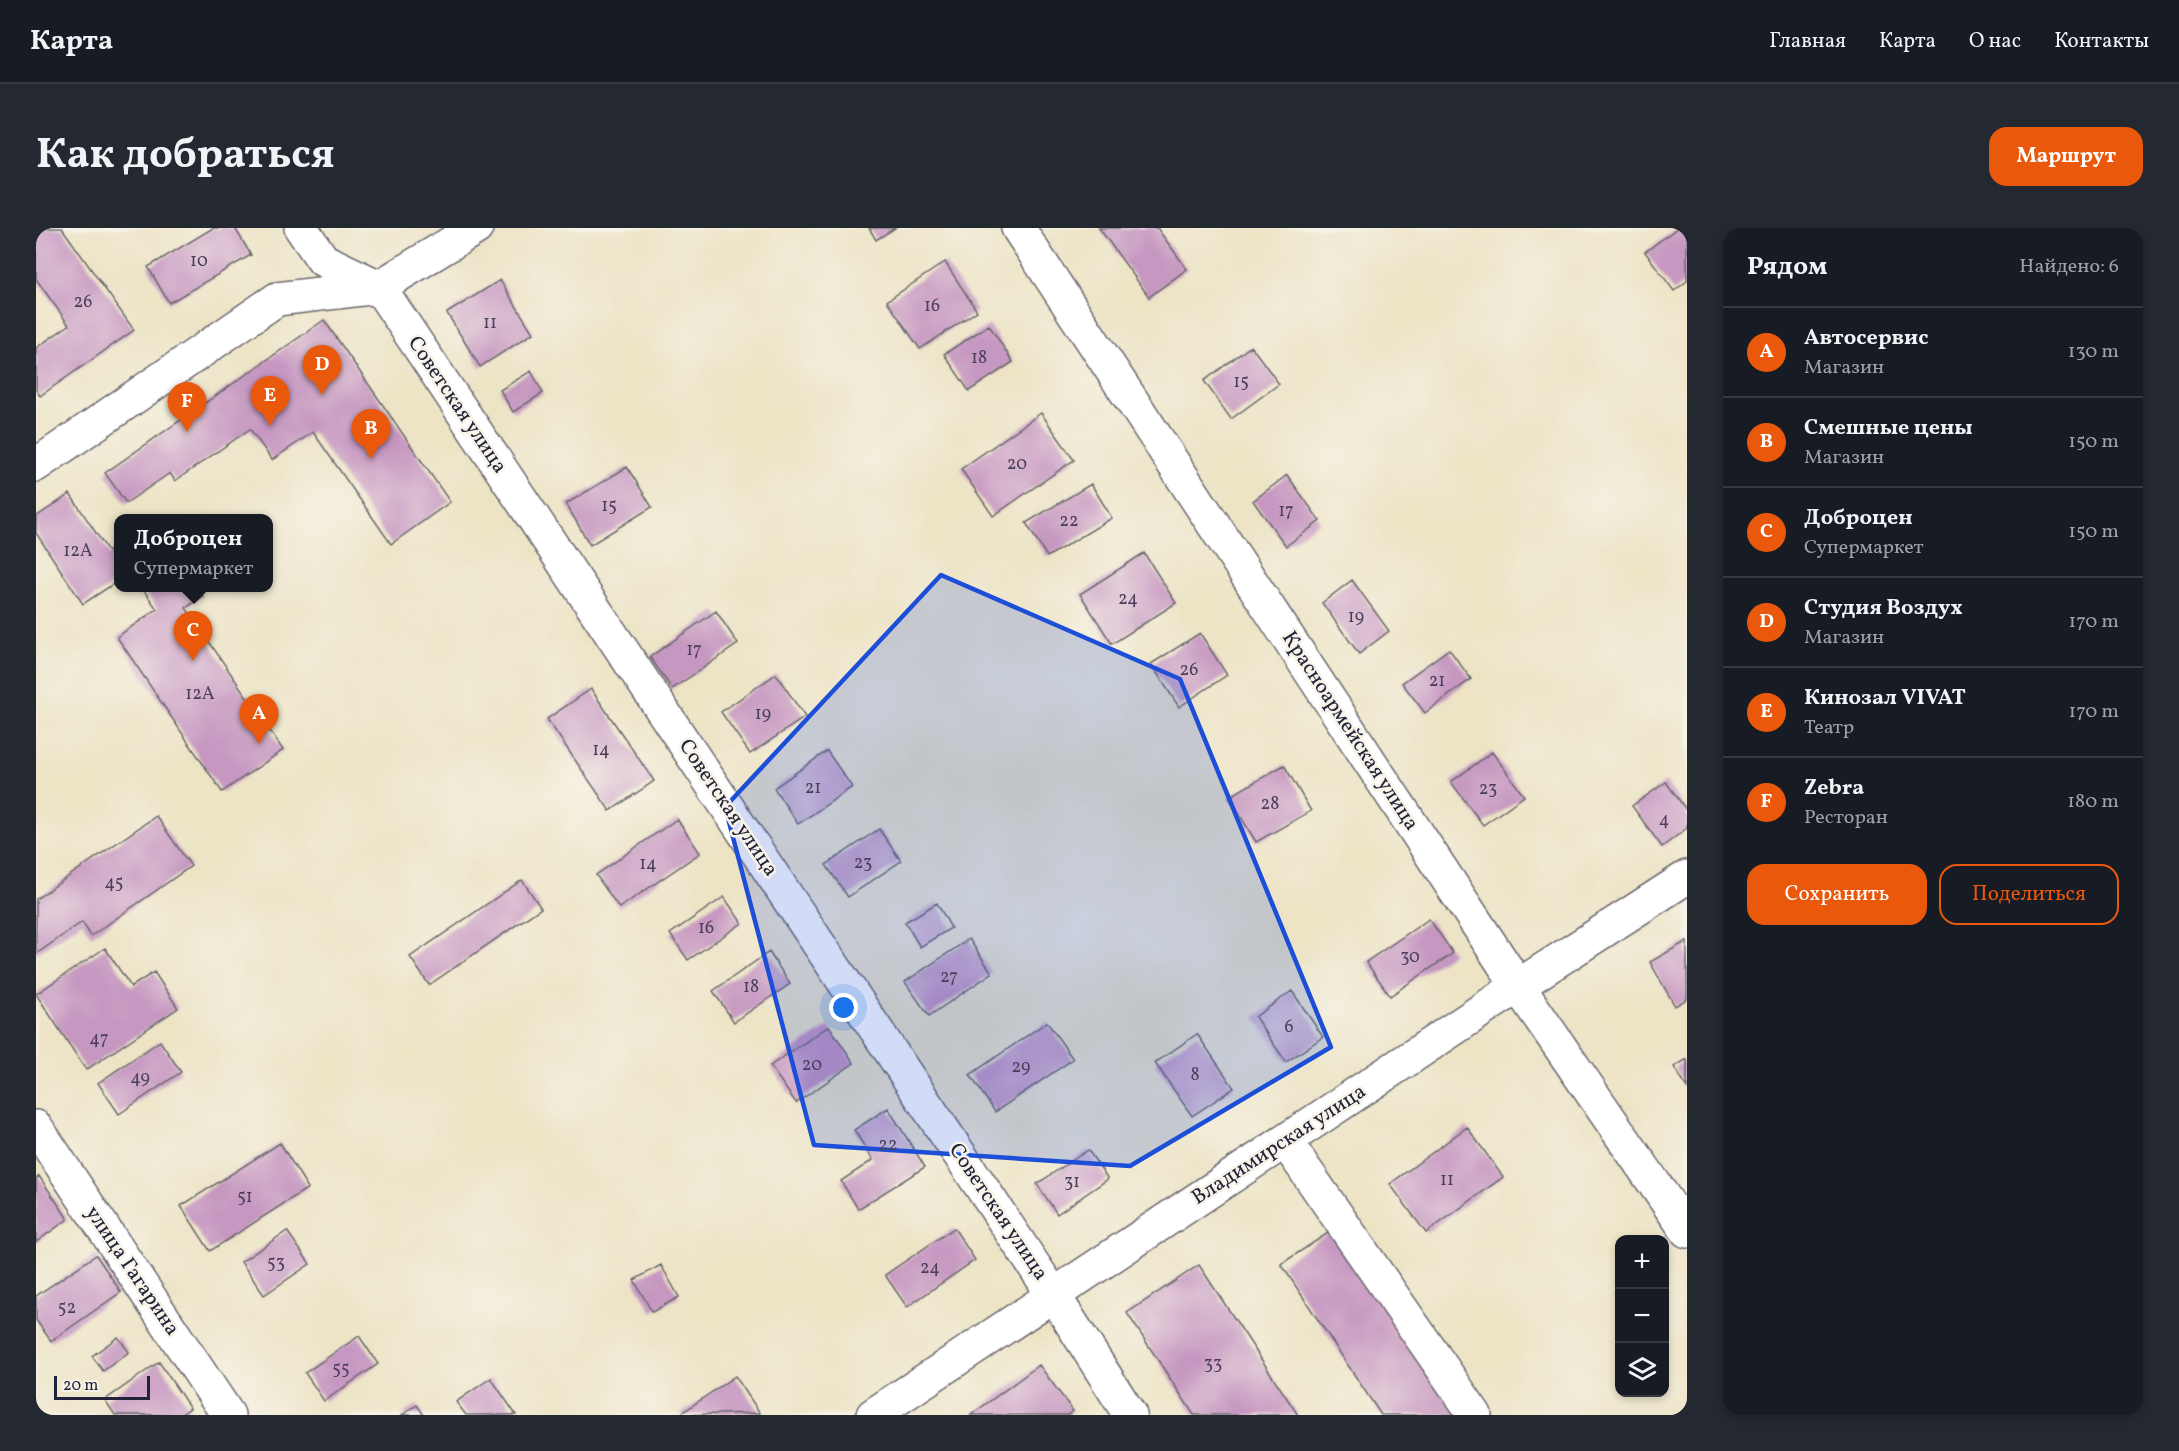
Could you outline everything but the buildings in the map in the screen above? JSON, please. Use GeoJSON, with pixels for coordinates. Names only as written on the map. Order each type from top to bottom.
{"type":"FeatureCollection","features":[{"type":"Feature","properties":{"kind":"street","name":"Советская улица"},"geometry":{"type":"LineString","coordinates":[[301,228],[323,260],[379,288],[1053,1294],[1130,1415]]}},
{"type":"Feature","properties":{"kind":"street"},"geometry":{"type":"LineString","coordinates":[[36,465],[277,298],[379,288],[476,228]]}},
{"type":"Feature","properties":{"kind":"street","name":"Красноармейская улица"},"geometry":{"type":"LineString","coordinates":[[1018,228],[1518,986],[1687,1231]]}},
{"type":"Feature","properties":{"kind":"street","name":"Владимирская улица"},"geometry":{"type":"LineString","coordinates":[[873,1415],[1518,986],[1687,877]]}},
{"type":"Feature","properties":{"kind":"street","name":"улица Гагарина"},"geometry":{"type":"LineString","coordinates":[[36,1127],[228,1415]]}},
{"type":"Feature","properties":{"kind":"street"},"geometry":{"type":"LineString","coordinates":[[1286,1142],[1475,1415]]}},
{"type":"Feature","properties":{"kind":"highlighted area"},"geometry":{"type":"Polygon","coordinates":[[[941,575],[1180,679],[1331,1047],[1130,1166],[814,1145],[725,807],[941,575]]]}},
{"type":"Feature","properties":{"kind":"place","name":"Cтудия Воздух"},"geometry":{"type":"Point","coordinates":[322,395]}},
{"type":"Feature","properties":{"kind":"place","name":"Кинозал VIVAT"},"geometry":{"type":"Point","coordinates":[270,426]}},
{"type":"Feature","properties":{"kind":"place","name":"Zebra"},"geometry":{"type":"Point","coordinates":[187,432]}},
{"type":"Feature","properties":{"kind":"place","name":"Смешные цены"},"geometry":{"type":"Point","coordinates":[371,459]}},
{"type":"Feature","properties":{"kind":"place","name":"Доброцен"},"geometry":{"type":"Point","coordinates":[193,661]}},
{"type":"Feature","properties":{"kind":"place","name":"Автосервис"},"geometry":{"type":"Point","coordinates":[259,744]}}]}
